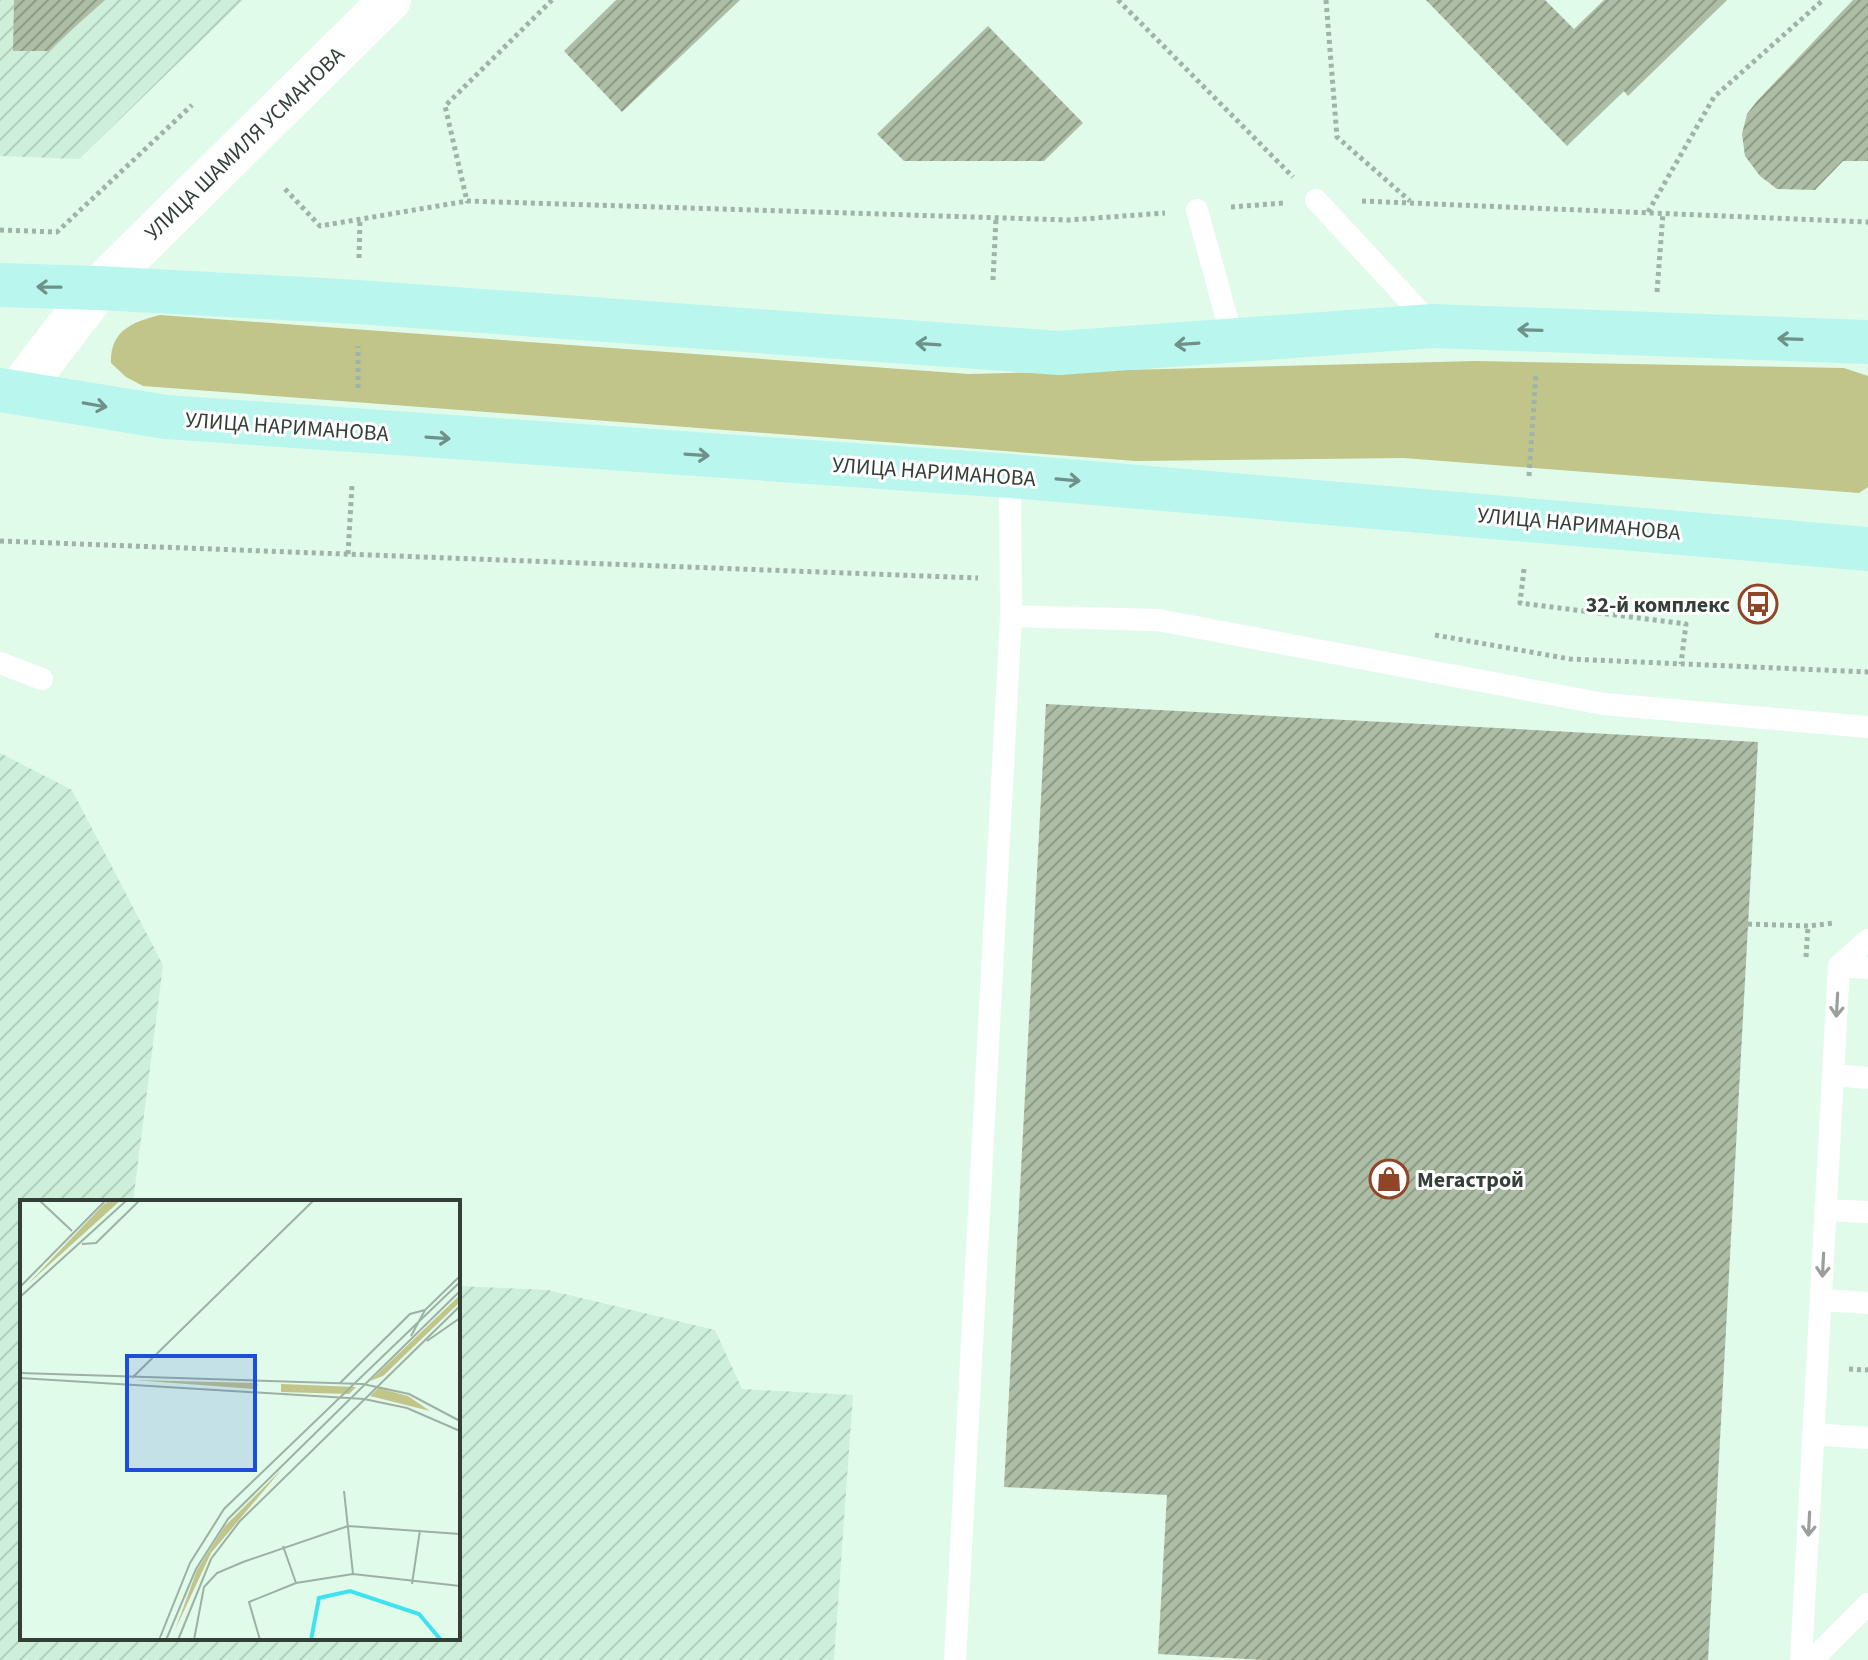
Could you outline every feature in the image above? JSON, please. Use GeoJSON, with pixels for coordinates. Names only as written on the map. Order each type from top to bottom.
{"type":"FeatureCollection","features":[{"type":"Feature","properties":{"kind":"main road"},"geometry":{"type":"LineString","coordinates":[[0,285],[358,302],[1059,353],[1433,326],[1861,345]]}},
{"type":"Feature","properties":{"kind":"main road","name":"УЛИЦА НАРИМАНОВА"},"geometry":{"type":"LineString","coordinates":[[9,391],[166,417],[1010,476],[1862,544]]}},
{"type":"Feature","properties":{"kind":"street","name":"УЛИЦА ШАМИЛЯ УСМАНОВА"},"geometry":{"type":"LineString","coordinates":[[98,288],[390,0]]}},
{"type":"Feature","properties":{"kind":"street"},"geometry":{"type":"LineString","coordinates":[[9,391],[98,288]]}},
{"type":"Feature","properties":{"kind":"lane"},"geometry":{"type":"LineString","coordinates":[[1316,200],[1433,326]]}},
{"type":"Feature","properties":{"kind":"lane"},"geometry":{"type":"LineString","coordinates":[[1197,210],[1233,341]]}},
{"type":"Feature","properties":{"kind":"lane"},"geometry":{"type":"LineString","coordinates":[[955,1660],[1011,616],[1010,476]]}},
{"type":"Feature","properties":{"kind":"lane"},"geometry":{"type":"LineString","coordinates":[[1011,616],[1158,620],[1604,704],[1868,727]]}},
{"type":"Feature","properties":{"kind":"lane"},"geometry":{"type":"LineString","coordinates":[[0,663],[42,679]]}},
{"type":"Feature","properties":{"kind":"lane"},"geometry":{"type":"LineString","coordinates":[[1801,1660],[1839,966],[1868,940]]}},
{"type":"Feature","properties":{"kind":"lane"},"geometry":{"type":"LineString","coordinates":[[1839,966],[1868,968]]}},
{"type":"Feature","properties":{"kind":"lane"},"geometry":{"type":"LineString","coordinates":[[1833,1075],[1868,1078]]}},
{"type":"Feature","properties":{"kind":"lane"},"geometry":{"type":"LineString","coordinates":[[1825,1210],[1868,1212]]}},
{"type":"Feature","properties":{"kind":"lane"},"geometry":{"type":"LineString","coordinates":[[1821,1300],[1868,1303]]}},
{"type":"Feature","properties":{"kind":"lane"},"geometry":{"type":"LineString","coordinates":[[1813,1434],[1868,1438]]}},
{"type":"Feature","properties":{"kind":"lane"},"geometry":{"type":"LineString","coordinates":[[1812,1660],[1868,1604]]}},
{"type":"Feature","properties":{"kind":"path"},"geometry":{"type":"LineString","coordinates":[[467,201],[445,106],[552,0]]}},
{"type":"Feature","properties":{"kind":"path"},"geometry":{"type":"LineString","coordinates":[[1118,0],[1316,200]]}},
{"type":"Feature","properties":{"kind":"path"},"geometry":{"type":"LineString","coordinates":[[1326,0],[1337,137],[1411,202]]}},
{"type":"Feature","properties":{"kind":"path"},"geometry":{"type":"LineString","coordinates":[[1647,213],[1714,97],[1823,0]]}},
{"type":"Feature","properties":{"kind":"path"},"geometry":{"type":"LineString","coordinates":[[0,230],[57,232],[192,105]]}},
{"type":"Feature","properties":{"kind":"path"},"geometry":{"type":"LineString","coordinates":[[285,189],[320,226],[467,201],[1069,220],[1316,200],[1868,222]]}},
{"type":"Feature","properties":{"kind":"path"},"geometry":{"type":"LineString","coordinates":[[1662,244],[1663,213]]}},
{"type":"Feature","properties":{"kind":"path"},"geometry":{"type":"LineString","coordinates":[[993,280],[996,218]]}},
{"type":"Feature","properties":{"kind":"path"},"geometry":{"type":"LineString","coordinates":[[359,267],[360,220]]}},
{"type":"Feature","properties":{"kind":"path"},"geometry":{"type":"LineString","coordinates":[[358,344],[358,389]]}},
{"type":"Feature","properties":{"kind":"path"},"geometry":{"type":"LineString","coordinates":[[1529,479],[1536,373]]}},
{"type":"Feature","properties":{"kind":"path"},"geometry":{"type":"LineString","coordinates":[[348,554],[352,485]]}},
{"type":"Feature","properties":{"kind":"path"},"geometry":{"type":"LineString","coordinates":[[0,541],[1011,579]]}},
{"type":"Feature","properties":{"kind":"path"},"geometry":{"type":"LineString","coordinates":[[1524,569],[1520,603],[1686,624],[1681,664]]}},
{"type":"Feature","properties":{"kind":"path"},"geometry":{"type":"LineString","coordinates":[[1432,634],[1570,659],[1868,672]]}},
{"type":"Feature","properties":{"kind":"path"},"geometry":{"type":"LineString","coordinates":[[1748,924],[1808,926],[1838,922]]}},
{"type":"Feature","properties":{"kind":"shaded area"},"geometry":{"type":"Polygon","coordinates":[[[0,0],[243,0],[79,159],[0,156],[0,0]]]}},
{"type":"Feature","properties":{"kind":"shaded area"},"geometry":{"type":"Polygon","coordinates":[[[0,753],[72,790],[163,965],[133,1200],[20,1200],[20,1640],[460,1640],[460,1286],[548,1290],[715,1330],[742,1389],[853,1395],[834,1660],[0,1660],[0,753]]]}},
{"type":"Feature","properties":{"kind":"green space"},"geometry":{"type":"Polygon","coordinates":[[[160,315],[969,374],[1476,361],[1844,368],[1868,376],[1868,487],[1859,493],[1404,458],[1136,461],[143,386],[126,377],[111,363],[114,343],[132,325],[160,315]]]}},
{"type":"Feature","properties":{"kind":"building"},"geometry":{"type":"Polygon","coordinates":[[[14,0],[105,0],[48,51],[13,51],[14,0]]]}},
{"type":"Feature","properties":{"kind":"building"},"geometry":{"type":"Polygon","coordinates":[[[616,0],[740,0],[622,112],[564,51],[616,0]]]}},
{"type":"Feature","properties":{"kind":"building"},"geometry":{"type":"Polygon","coordinates":[[[1426,0],[1545,0],[1574,29],[1604,0],[1727,0],[1628,96],[1624,91],[1567,146],[1426,0]]]}},
{"type":"Feature","properties":{"kind":"building"},"geometry":{"type":"Polygon","coordinates":[[[1853,0],[1868,0],[1868,161],[1843,161],[1815,190],[1777,189],[1760,176],[1745,156],[1742,134],[1747,114],[1853,0]]]}},
{"type":"Feature","properties":{"kind":"building"},"geometry":{"type":"Polygon","coordinates":[[[988,26],[1083,123],[1044,161],[904,161],[877,134],[988,26]]]}},
{"type":"Feature","properties":{"kind":"building"},"geometry":{"type":"Polygon","coordinates":[[[1046,704],[1758,742],[1708,1660],[1263,1660],[1158,1654],[1167,1495],[1004,1487],[1046,704]]]}},
{"type":"Feature","properties":{"kind":"place","name":"32-й комплекс"},"geometry":{"type":"Point","coordinates":[1758,604]}},
{"type":"Feature","properties":{"kind":"place","name":"Мегастрой"},"geometry":{"type":"Point","coordinates":[1389,1179]}}]}
